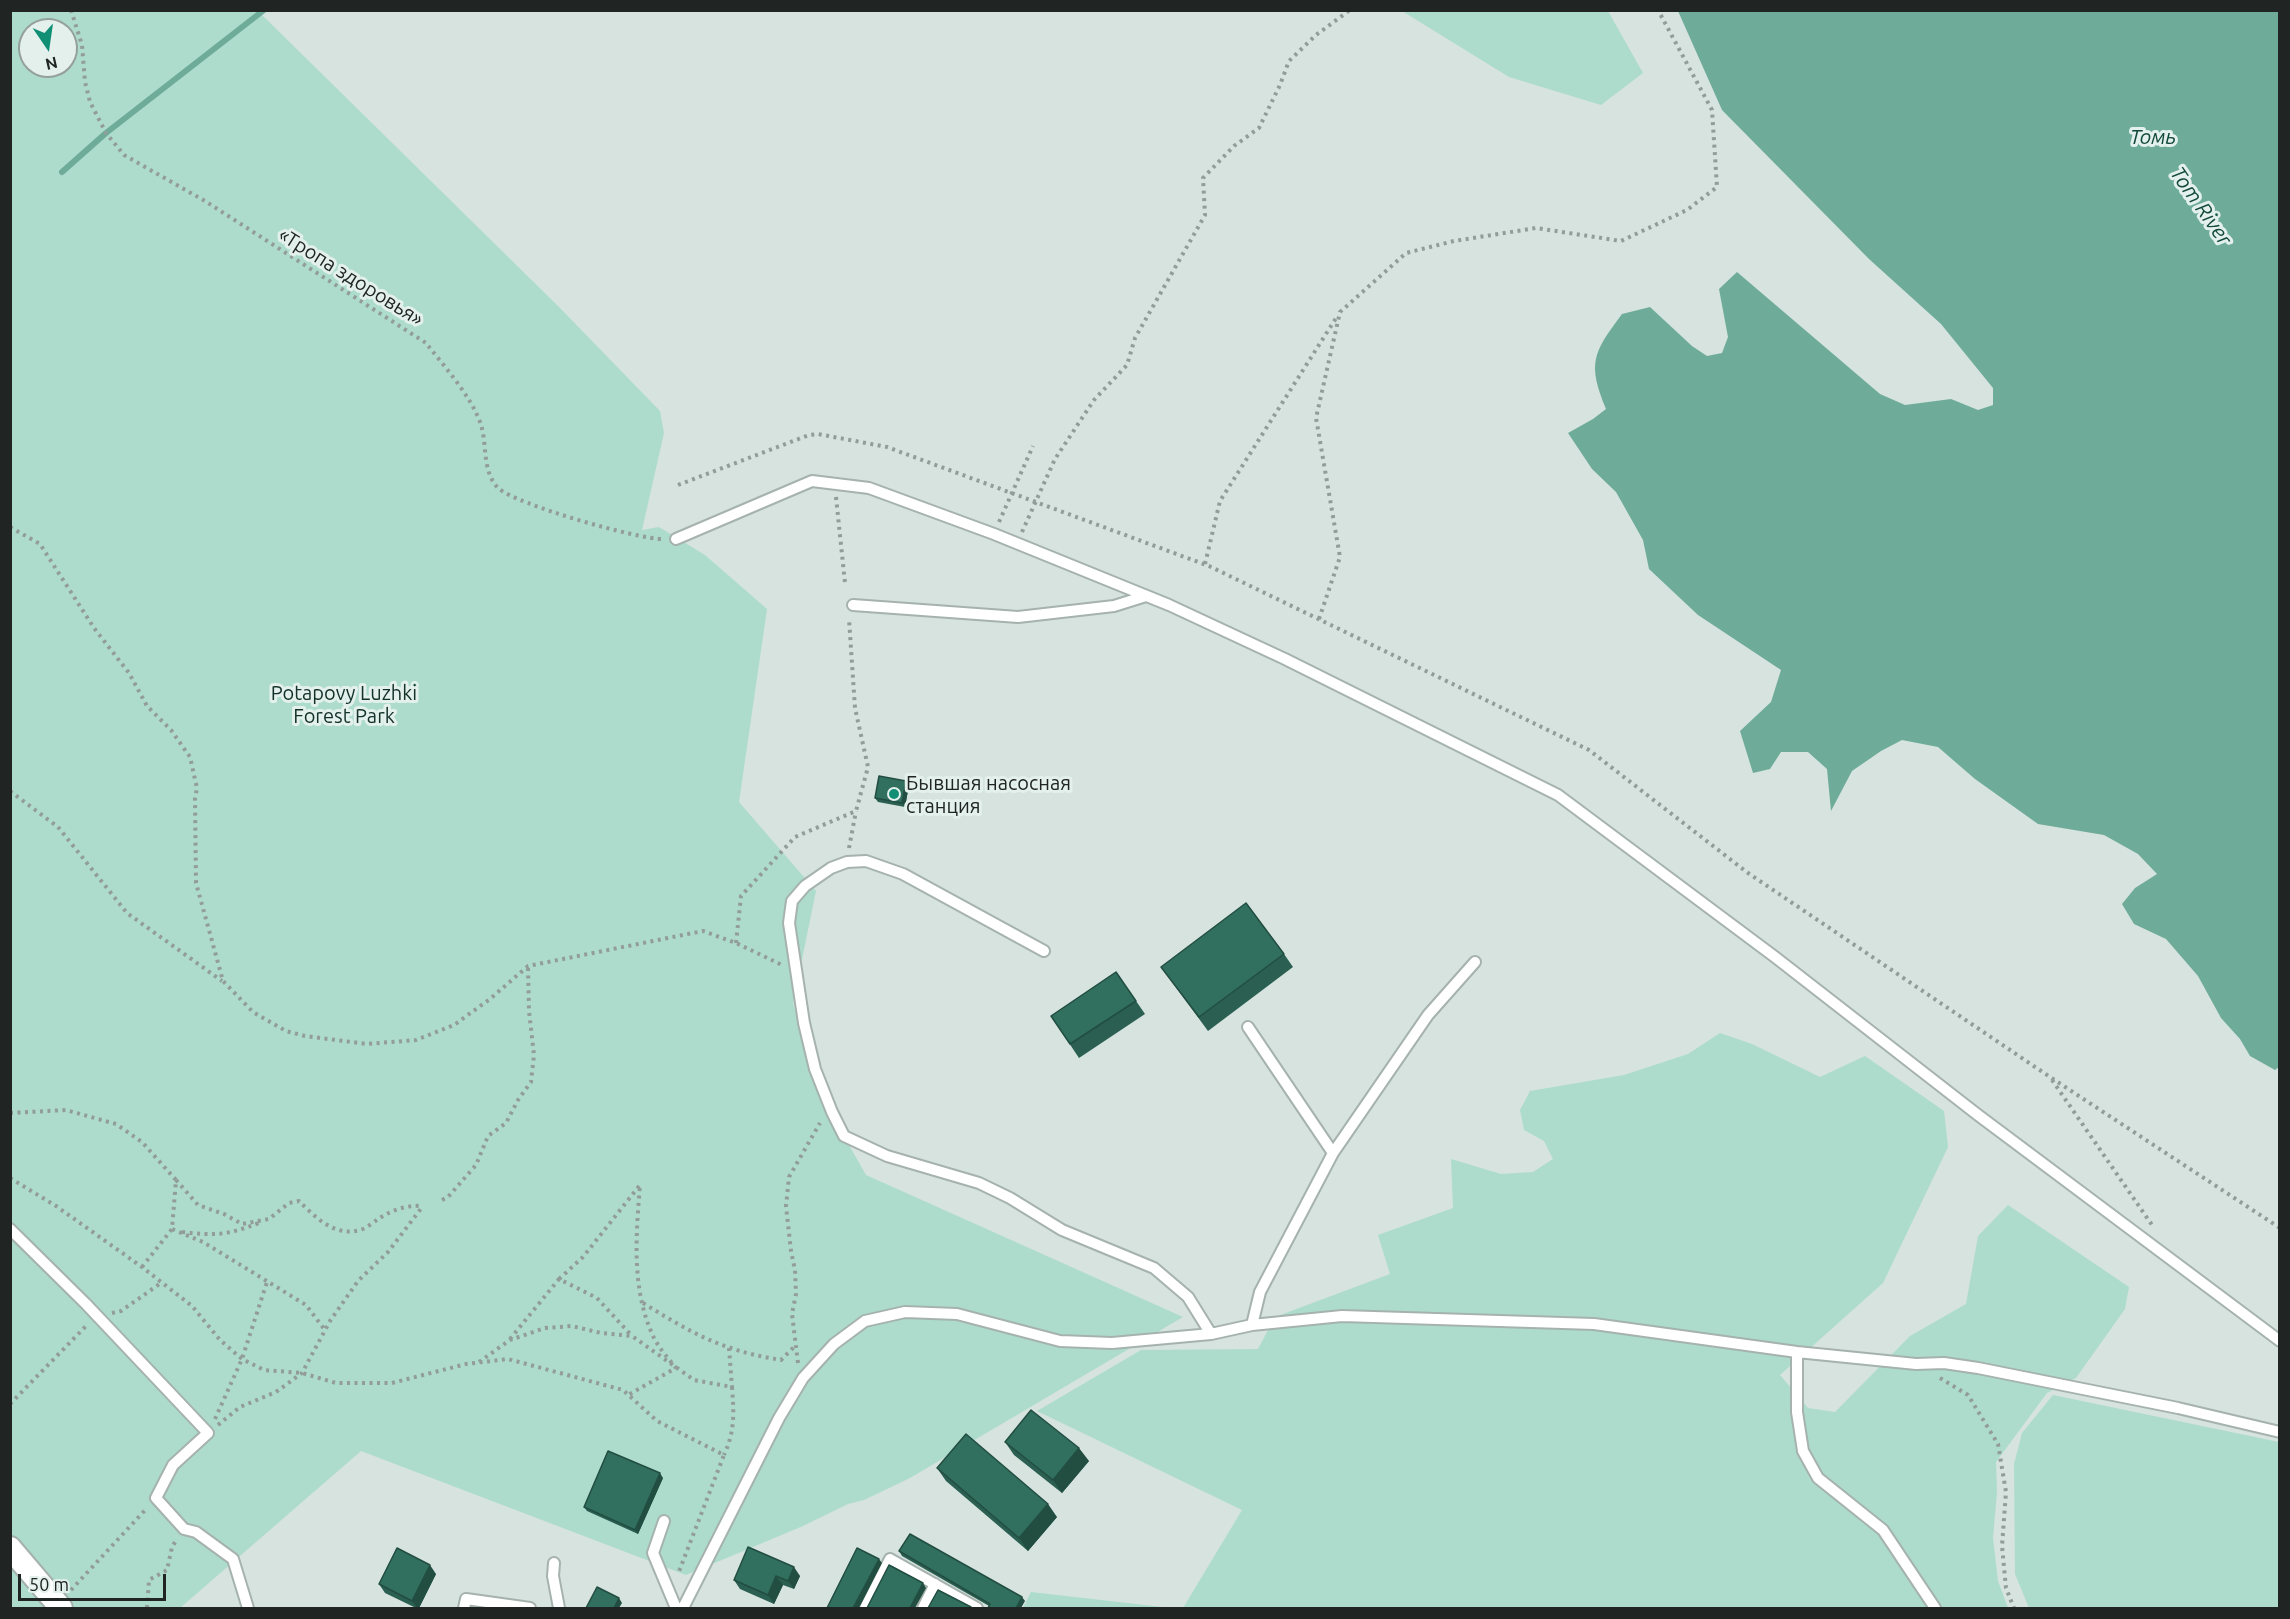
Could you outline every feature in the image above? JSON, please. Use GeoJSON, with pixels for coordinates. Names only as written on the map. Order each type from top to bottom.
{"type":"FeatureCollection","features":[{"type":"Feature","properties":{"kind":"street"},"geometry":{"type":"LineString","coordinates":[[10,1548],[59,1606]]}},
{"type":"Feature","properties":{"kind":"lane"},"geometry":{"type":"LineString","coordinates":[[676,538],[812,481],[869,488],[994,534],[1146,596],[1285,659],[1558,795],[1766,950],[1978,1115],[2280,1341]]}},
{"type":"Feature","properties":{"kind":"lane"},"geometry":{"type":"LineString","coordinates":[[850,608],[1018,617],[1114,606],[1146,596]]}},
{"type":"Feature","properties":{"kind":"lane"},"geometry":{"type":"LineString","coordinates":[[1044,951],[903,874],[866,861],[847,862],[831,868],[805,886],[792,901],[789,923],[804,1023],[814,1070],[832,1112],[844,1136],[887,1156],[979,1183],[1010,1198],[1062,1230],[1154,1268],[1188,1297],[1211,1334]]}},
{"type":"Feature","properties":{"kind":"lane"},"geometry":{"type":"LineString","coordinates":[[1252,1325],[1260,1292],[1333,1153],[1428,1014],[1475,962]]}},
{"type":"Feature","properties":{"kind":"lane"},"geometry":{"type":"LineString","coordinates":[[1248,1028],[1333,1153]]}},
{"type":"Feature","properties":{"kind":"lane"},"geometry":{"type":"LineString","coordinates":[[10,1229],[98,1317],[208,1433],[173,1465],[156,1498],[184,1529],[196,1532],[233,1559],[248,1608]]}},
{"type":"Feature","properties":{"kind":"lane"},"geometry":{"type":"LineString","coordinates":[[683,1608],[779,1418],[803,1378],[834,1344],[865,1321],[905,1312],[957,1314],[1060,1341],[1112,1343],[1211,1334],[1252,1325],[1342,1316],[1594,1324],[1797,1352],[1916,1364],[1944,1363],[1978,1368],[2178,1408],[2280,1432]]}},
{"type":"Feature","properties":{"kind":"lane"},"geometry":{"type":"LineString","coordinates":[[1797,1352],[1797,1412],[1803,1451],[1818,1478],[1883,1530],[1935,1608]]}},
{"type":"Feature","properties":{"kind":"lane"},"geometry":{"type":"LineString","coordinates":[[664,1521],[653,1552],[676,1608]]}},
{"type":"Feature","properties":{"kind":"lane"},"geometry":{"type":"LineString","coordinates":[[865,1608],[891,1559],[977,1608]]}},
{"type":"Feature","properties":{"kind":"lane"},"geometry":{"type":"LineString","coordinates":[[554,1563],[553,1576],[559,1608]]}},
{"type":"Feature","properties":{"kind":"lane"},"geometry":{"type":"LineString","coordinates":[[922,1608],[935,1584]]}},
{"type":"Feature","properties":{"kind":"lane"},"geometry":{"type":"LineString","coordinates":[[464,1608],[466,1599],[530,1608]]}},
{"type":"Feature","properties":{"kind":"path","name":"«Тропа здоровья»"},"geometry":{"type":"LineString","coordinates":[[71,10],[82,45],[90,102],[106,133],[124,155],[205,201],[426,343],[452,376],[480,423],[489,473],[499,488],[564,516],[659,539],[676,538]]}},
{"type":"Feature","properties":{"kind":"path"},"geometry":{"type":"LineString","coordinates":[[1017,545],[1055,459],[1094,400],[1127,365],[1135,338],[1205,215],[1203,178],[1234,146],[1259,128],[1280,85],[1288,61],[1316,35],[1350,10]]}},
{"type":"Feature","properties":{"kind":"path"},"geometry":{"type":"LineString","coordinates":[[1205,564],[1220,501],[1340,312],[1406,253],[1454,241],[1536,228],[1621,241],[1687,210],[1717,187],[1712,110],[1658,10]]}},
{"type":"Feature","properties":{"kind":"path"},"geometry":{"type":"LineString","coordinates":[[1319,619],[1340,557],[1316,418],[1340,312]]}},
{"type":"Feature","properties":{"kind":"path"},"geometry":{"type":"LineString","coordinates":[[994,534],[1033,446]]}},
{"type":"Feature","properties":{"kind":"path"},"geometry":{"type":"LineString","coordinates":[[834,484],[845,583]]}},
{"type":"Feature","properties":{"kind":"path"},"geometry":{"type":"LineString","coordinates":[[10,527],[40,544],[93,628],[129,674],[147,706],[171,730],[190,757],[197,788],[195,799],[196,883],[222,981]]}},
{"type":"Feature","properties":{"kind":"path"},"geometry":{"type":"LineString","coordinates":[[847,862],[856,811],[868,767],[855,708],[850,608]]}},
{"type":"Feature","properties":{"kind":"path"},"geometry":{"type":"LineString","coordinates":[[10,791],[58,827],[127,912],[222,981],[254,1012],[286,1031],[305,1036],[367,1044],[416,1040],[454,1025],[490,999],[528,966],[703,931],[736,943],[796,971]]}},
{"type":"Feature","properties":{"kind":"path"},"geometry":{"type":"LineString","coordinates":[[736,943],[741,896],[795,837],[856,811]]}},
{"type":"Feature","properties":{"kind":"path"},"geometry":{"type":"LineString","coordinates":[[442,1200],[448,1197],[476,1165],[488,1136],[506,1123],[531,1082],[534,1055],[529,1011],[528,966]]}},
{"type":"Feature","properties":{"kind":"path"},"geometry":{"type":"LineString","coordinates":[[2050,1077],[2156,1231]]}},
{"type":"Feature","properties":{"kind":"path"},"geometry":{"type":"LineString","coordinates":[[10,1113],[66,1110],[116,1124],[142,1142],[198,1205],[224,1214],[242,1224],[269,1219]]}},
{"type":"Feature","properties":{"kind":"path"},"geometry":{"type":"LineString","coordinates":[[803,1378],[796,1358],[792,1314],[796,1294],[786,1206],[789,1177],[824,1117],[832,1112]]}},
{"type":"Feature","properties":{"kind":"path"},"geometry":{"type":"LineString","coordinates":[[10,1178],[56,1206],[142,1267],[192,1306],[220,1340],[242,1359],[264,1370],[302,1373],[336,1383],[392,1383],[479,1362],[508,1359],[623,1390],[657,1421],[724,1455]]}},
{"type":"Feature","properties":{"kind":"path"},"geometry":{"type":"LineString","coordinates":[[142,1267],[173,1230],[176,1179]]}},
{"type":"Feature","properties":{"kind":"path"},"geometry":{"type":"LineString","coordinates":[[479,1362],[510,1340],[559,1279],[583,1257],[640,1185],[635,1255],[642,1303],[654,1339],[675,1368]]}},
{"type":"Feature","properties":{"kind":"path"},"geometry":{"type":"LineString","coordinates":[[173,1230],[208,1235],[231,1233],[269,1219],[289,1203],[299,1201],[313,1215],[339,1232],[362,1230],[407,1205],[423,1206],[388,1252],[358,1281],[325,1330],[302,1373],[276,1392],[240,1407],[208,1433]]}},
{"type":"Feature","properties":{"kind":"path"},"geometry":{"type":"LineString","coordinates":[[173,1230],[203,1242],[306,1305],[325,1330]]}},
{"type":"Feature","properties":{"kind":"path"},"geometry":{"type":"LineString","coordinates":[[559,1279],[597,1298],[632,1336],[694,1380],[732,1388]]}},
{"type":"Feature","properties":{"kind":"path"},"geometry":{"type":"LineString","coordinates":[[208,1433],[242,1359],[267,1282]]}},
{"type":"Feature","properties":{"kind":"path"},"geometry":{"type":"LineString","coordinates":[[10,1404],[94,1317],[121,1311],[161,1283]]}},
{"type":"Feature","properties":{"kind":"path"},"geometry":{"type":"LineString","coordinates":[[642,1303],[688,1330],[729,1348],[781,1360],[796,1345]]}},
{"type":"Feature","properties":{"kind":"path"},"geometry":{"type":"LineString","coordinates":[[510,1340],[545,1328],[572,1326],[601,1333],[632,1336]]}},
{"type":"Feature","properties":{"kind":"path"},"geometry":{"type":"LineString","coordinates":[[670,1594],[732,1438],[734,1414],[729,1348]]}},
{"type":"Feature","properties":{"kind":"path"},"geometry":{"type":"LineString","coordinates":[[1916,1364],[1968,1395],[1998,1444],[2006,1492],[2002,1546],[2006,1588],[2014,1608]]}},
{"type":"Feature","properties":{"kind":"path"},"geometry":{"type":"LineString","coordinates":[[628,1395],[675,1368]]}},
{"type":"Feature","properties":{"kind":"path"},"geometry":{"type":"LineString","coordinates":[[59,1606],[156,1498]]}},
{"type":"Feature","properties":{"kind":"path"},"geometry":{"type":"LineString","coordinates":[[147,1608],[149,1580],[167,1570],[172,1547],[184,1529]]}},
{"type":"Feature","properties":{"kind":"green space","name":"Potapovy Luzhki Forest Park"},"geometry":{"type":"Polygon","coordinates":[[[11,11],[258,11],[559,307],[660,411],[664,433],[642,530],[659,527],[705,555],[767,609],[739,802],[816,891],[793,1003],[816,1087],[866,1175],[1183,1317],[910,1478],[864,1500],[848,1504],[803,1526],[686,1575],[361,1451],[180,1608],[11,1608],[11,11]]]}},
{"type":"Feature","properties":{"kind":"green space"},"geometry":{"type":"Polygon","coordinates":[[[1402,11],[1608,11],[1643,73],[1601,105],[1509,77],[1402,11]]]}},
{"type":"Feature","properties":{"kind":"green space"},"geometry":{"type":"Polygon","coordinates":[[[1720,1033],[1752,1044],[1820,1077],[1865,1056],[1944,1111],[1948,1147],[1883,1283],[1780,1375],[1808,1408],[1835,1412],[1910,1336],[1966,1304],[1978,1236],[2008,1205],[2129,1287],[2125,1309],[2076,1378],[2047,1393],[1996,1462],[1997,1492],[1993,1538],[1998,1581],[2008,1608],[1183,1608],[1242,1510],[1037,1411],[1141,1350],[1258,1349],[1275,1317],[1390,1274],[1378,1235],[1453,1208],[1451,1159],[1501,1174],[1533,1172],[1553,1159],[1544,1141],[1524,1130],[1520,1110],[1530,1091],[1624,1075],[1688,1054],[1720,1033]]]}},
{"type":"Feature","properties":{"kind":"green space"},"geometry":{"type":"Polygon","coordinates":[[[2053,1395],[2279,1442],[2279,1608],[2029,1608],[2015,1574],[2014,1464],[2022,1433],[2053,1395]]]}},
{"type":"Feature","properties":{"kind":"green space"},"geometry":{"type":"Polygon","coordinates":[[[1031,1592],[1171,1608],[1023,1608],[1031,1592]]]}},
{"type":"Feature","properties":{"kind":"water"},"geometry":{"type":"Polygon","coordinates":[[[1678,11],[2279,11],[2279,1067],[2275,1070],[2250,1056],[2240,1039],[2221,1018],[2198,976],[2166,939],[2134,924],[2122,904],[2135,888],[2157,874],[2138,854],[2104,835],[2038,824],[1975,779],[1938,747],[1902,740],[1881,751],[1852,771],[1831,811],[1827,769],[1808,752],[1781,752],[1770,769],[1753,773],[1740,731],[1771,702],[1781,670],[1698,615],[1649,569],[1643,540],[1616,492],[1592,469],[1568,433],[1606,409],[1596,380],[1595,369],[1599,349],[1605,339],[1622,314],[1650,307],[1692,346],[1707,356],[1722,353],[1728,337],[1719,289],[1737,272],[1880,394],[1905,405],[1951,399],[1978,410],[1993,405],[1993,388],[1941,324],[1869,259],[1722,110],[1678,11]]]}},
{"type":"Feature","properties":{"kind":"building","name":"Бывшая насосная станция"},"geometry":{"type":"Polygon","coordinates":[[[879,776],[906,781],[902,803],[875,798],[879,776]]]}},
{"type":"Feature","properties":{"kind":"building"},"geometry":{"type":"Polygon","coordinates":[[[1246,903],[1284,954],[1199,1017],[1161,967],[1246,903]]]}},
{"type":"Feature","properties":{"kind":"building"},"geometry":{"type":"Polygon","coordinates":[[[1116,972],[1136,1001],[1070,1044],[1051,1016],[1116,972]]]}},
{"type":"Feature","properties":{"kind":"building"},"geometry":{"type":"Polygon","coordinates":[[[1031,1410],[1079,1448],[1053,1480],[1005,1442],[1031,1410]]]}},
{"type":"Feature","properties":{"kind":"building"},"geometry":{"type":"Polygon","coordinates":[[[966,1434],[1048,1504],[1019,1538],[937,1468],[966,1434]]]}},
{"type":"Feature","properties":{"kind":"building"},"geometry":{"type":"Polygon","coordinates":[[[608,1451],[660,1473],[635,1530],[584,1507],[608,1451]]]}},
{"type":"Feature","properties":{"kind":"building"},"geometry":{"type":"Polygon","coordinates":[[[910,1534],[1022,1597],[1016,1608],[988,1608],[990,1604],[899,1551],[910,1534]]]}},
{"type":"Feature","properties":{"kind":"building"},"geometry":{"type":"Polygon","coordinates":[[[748,1547],[794,1567],[788,1581],[776,1576],[768,1595],[734,1580],[748,1547]]]}},
{"type":"Feature","properties":{"kind":"building"},"geometry":{"type":"Polygon","coordinates":[[[397,1548],[430,1565],[412,1601],[379,1584],[397,1548]]]}},
{"type":"Feature","properties":{"kind":"building"},"geometry":{"type":"Polygon","coordinates":[[[857,1548],[879,1559],[853,1608],[827,1608],[857,1548]]]}},
{"type":"Feature","properties":{"kind":"building"},"geometry":{"type":"Polygon","coordinates":[[[889,1565],[923,1583],[910,1608],[867,1608],[889,1565]]]}},
{"type":"Feature","properties":{"kind":"building"},"geometry":{"type":"Polygon","coordinates":[[[597,1587],[619,1598],[614,1608],[586,1608],[597,1587]]]}},
{"type":"Feature","properties":{"kind":"building"},"geometry":{"type":"Polygon","coordinates":[[[938,1590],[971,1607],[928,1608],[938,1590]]]}},
{"type":"Feature","properties":{"kind":"waterway"},"geometry":{"type":"LineString","coordinates":[[62,172],[106,133],[264,10]]}},
{"type":"Feature","properties":{"kind":"place","name":"Бывшая насосная станция"},"geometry":{"type":"Point","coordinates":[894,794]}},
{"type":"Feature","properties":{"kind":"water label","name":"Томь"},"geometry":{"type":"Point","coordinates":[2153,137]}},
{"type":"Feature","properties":{"kind":"water label","name":"Tom River"},"geometry":{"type":"Point","coordinates":[2201,206]}}]}
